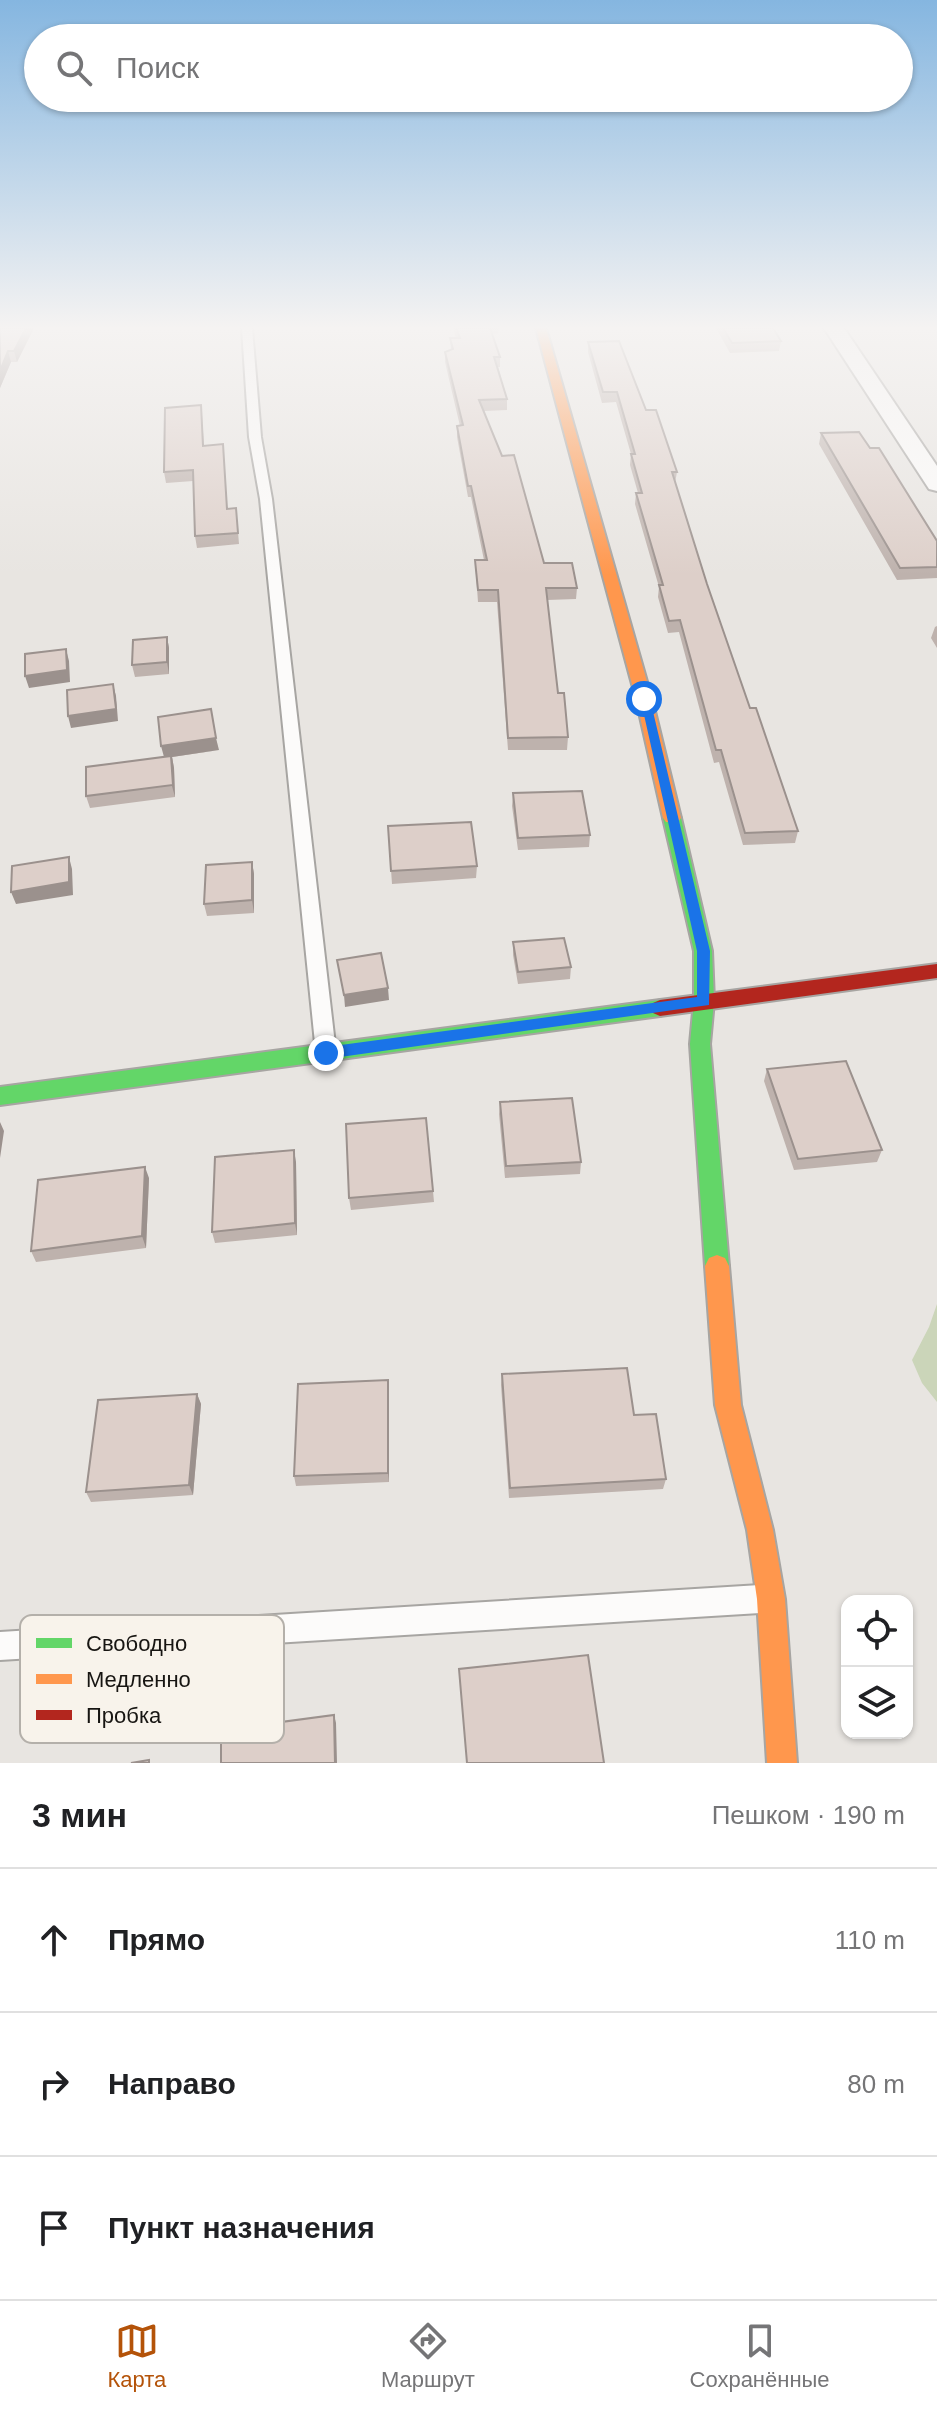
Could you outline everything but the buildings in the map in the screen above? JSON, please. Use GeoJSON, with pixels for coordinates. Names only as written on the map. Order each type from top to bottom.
{"type":"FeatureCollection","features":[{"type":"Feature","properties":{"kind":"street"},"geometry":{"type":"LineString","coordinates":[[564,410],[648,714],[703,951],[704,1001],[700,1044],[728,1405],[760,1530],[771,1599],[782,1763]]}},
{"type":"Feature","properties":{"kind":"street"},"geometry":{"type":"LineString","coordinates":[[888,410],[937,484]]}},
{"type":"Feature","properties":{"kind":"street"},"geometry":{"type":"LineString","coordinates":[[0,1096],[937,971]]}},
{"type":"Feature","properties":{"kind":"lane"},"geometry":{"type":"LineString","coordinates":[[253,410],[266,499],[326,1053]]}},
{"type":"Feature","properties":{"kind":"lane"},"geometry":{"type":"LineString","coordinates":[[284,1629],[771,1599]]}},
{"type":"Feature","properties":{"kind":"lane"},"geometry":{"type":"LineString","coordinates":[[0,1646],[20,1645]]}},
{"type":"Feature","properties":{"kind":"green space"},"geometry":{"type":"Polygon","coordinates":[[[937,1304],[937,1402],[922,1383],[912,1360],[937,1304]]]}},
{"type":"Feature","properties":{"kind":"traffic: fast"},"geometry":{"type":"LineString","coordinates":[[672,818],[703,951],[704,1001],[700,1044],[717,1266]]}},
{"type":"Feature","properties":{"kind":"traffic: fast"},"geometry":{"type":"LineString","coordinates":[[0,1096],[660,1008]]}},
{"type":"Feature","properties":{"kind":"traffic: slow"},"geometry":{"type":"LineString","coordinates":[[564,410],[644,699],[672,818]]}},
{"type":"Feature","properties":{"kind":"traffic: slow"},"geometry":{"type":"LineString","coordinates":[[717,1266],[728,1405],[760,1530],[771,1599],[782,1763]]}},
{"type":"Feature","properties":{"kind":"traffic: jam"},"geometry":{"type":"LineString","coordinates":[[660,1008],[937,971]]}},
{"type":"Feature","properties":{"kind":"route"},"geometry":{"type":"LineString","coordinates":[[326,1053],[704,1001],[703,951],[644,699]]}}]}
